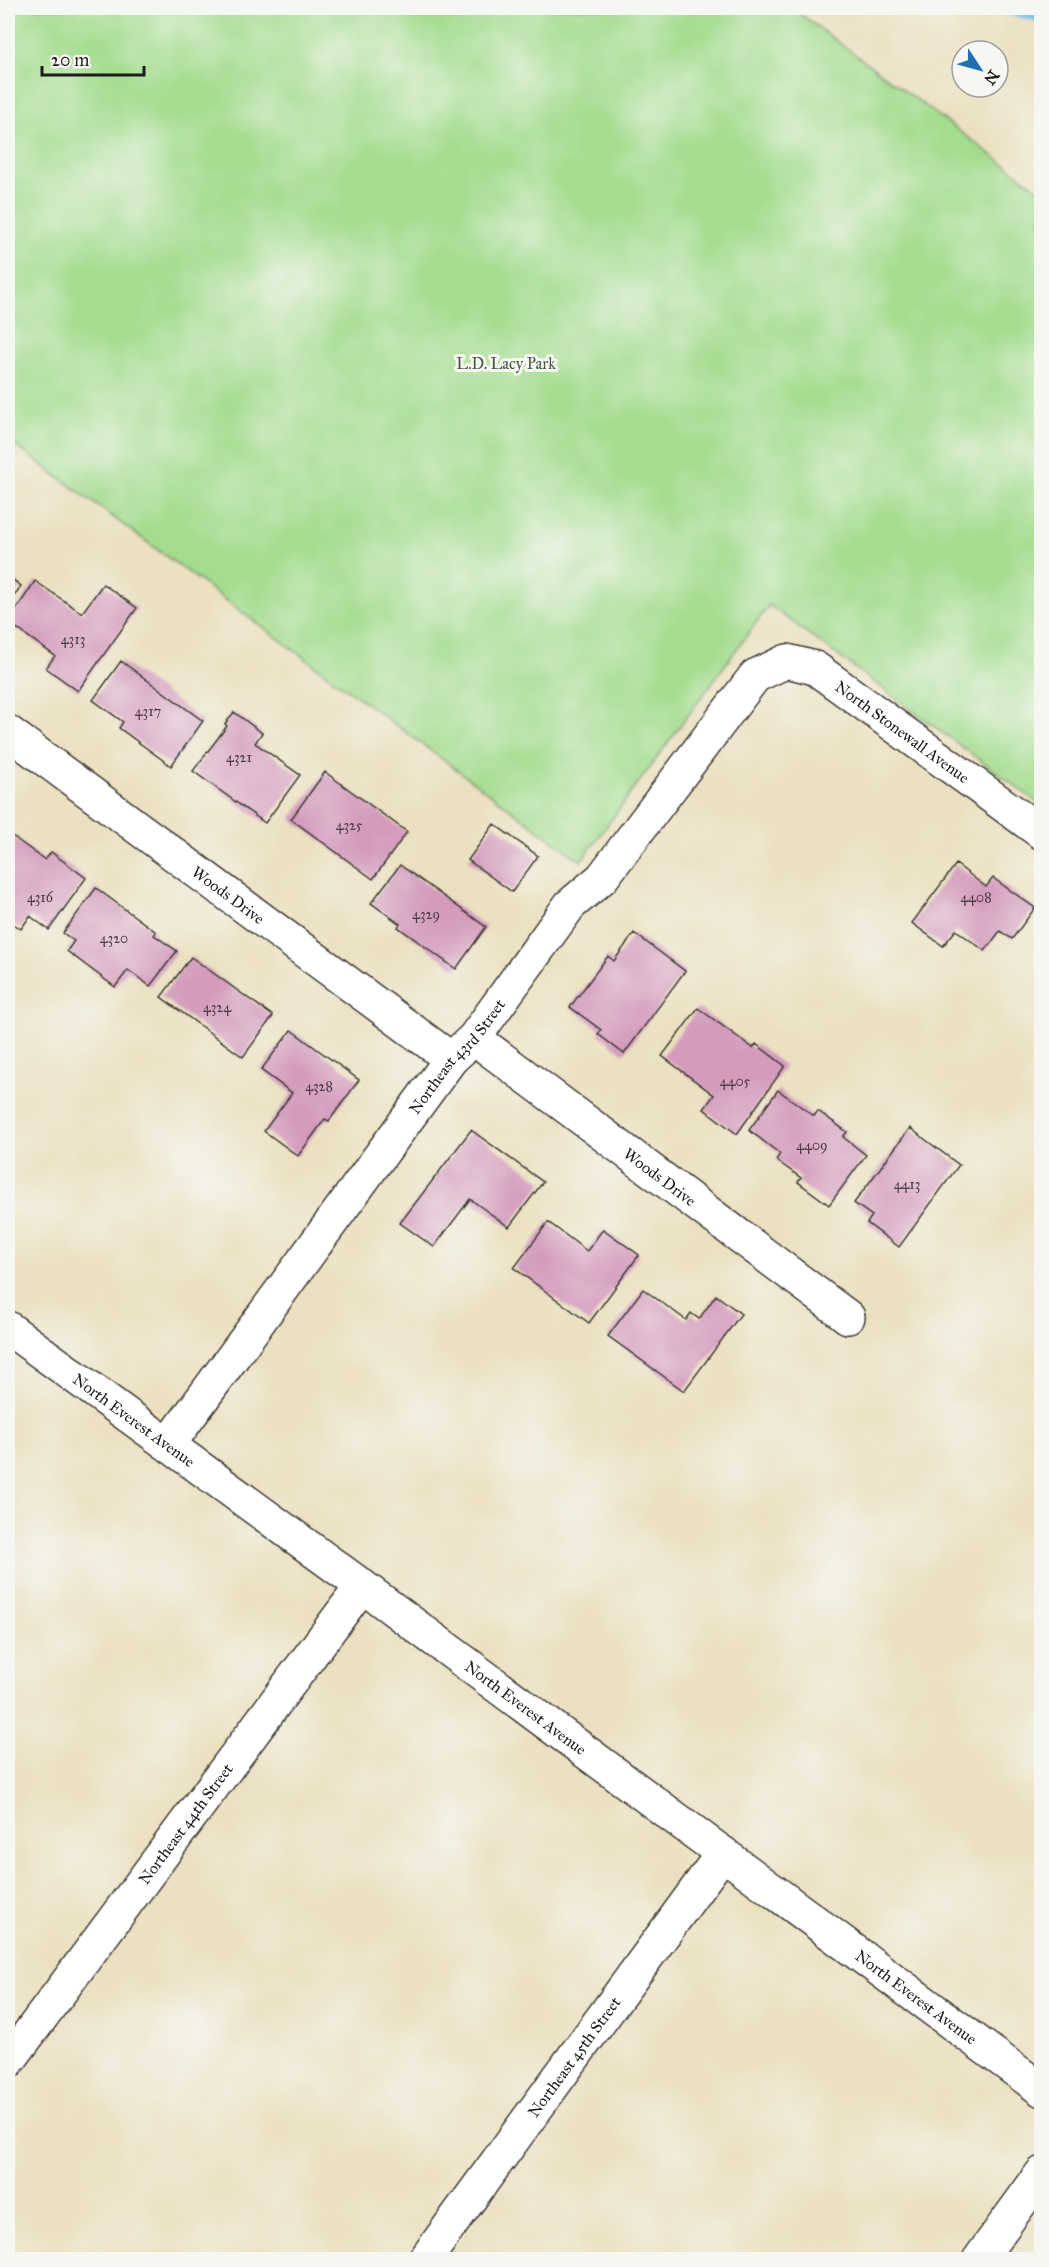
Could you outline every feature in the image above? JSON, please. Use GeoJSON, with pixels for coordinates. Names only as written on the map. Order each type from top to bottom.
{"type":"FeatureCollection","features":[{"type":"Feature","properties":{"kind":"street","name":"North Stonewall Avenue"},"geometry":{"type":"LineString","coordinates":[[755,676],[787,661],[815,668],[1041,833]]}},
{"type":"Feature","properties":{"kind":"street","name":"Northeast 43rd Street"},"geometry":{"type":"LineString","coordinates":[[169,1444],[570,905],[602,878],[755,676]]}},
{"type":"Feature","properties":{"kind":"street","name":"Woods Drive"},"geometry":{"type":"LineString","coordinates":[[8,732],[848,1317]]}},
{"type":"Feature","properties":{"kind":"street","name":"North Everest Avenue"},"geometry":{"type":"LineString","coordinates":[[8,1328],[362,1586],[1041,2090]]}},
{"type":"Feature","properties":{"kind":"street","name":"Northeast 44th Street"},"geometry":{"type":"LineString","coordinates":[[8,2062],[362,1586]]}},
{"type":"Feature","properties":{"kind":"street","name":"Northeast 45th Street"},"geometry":{"type":"LineString","coordinates":[[425,2259],[723,1853]]}},
{"type":"Feature","properties":{"kind":"street"},"geometry":{"type":"LineString","coordinates":[[979,2259],[1041,2173]]}},
{"type":"Feature","properties":{"kind":"green space","name":"L.D. Lacy Park"},"geometry":{"type":"Polygon","coordinates":[[[8,8],[792,8],[1041,191],[1041,805],[769,605],[581,861],[8,440],[8,8]]]}},
{"type":"Feature","properties":{"kind":"building"},"geometry":{"type":"Polygon","coordinates":[[[8,576],[21,586],[8,605],[8,576]]]}},
{"type":"Feature","properties":{"kind":"building"},"geometry":{"type":"Polygon","coordinates":[[[35,581],[82,613],[103,584],[137,608],[78,691],[46,668],[55,656],[8,622],[35,581]]]}},
{"type":"Feature","properties":{"kind":"building"},"geometry":{"type":"Polygon","coordinates":[[[121,661],[203,721],[171,766],[119,728],[123,722],[93,700],[121,661]]]}},
{"type":"Feature","properties":{"kind":"building"},"geometry":{"type":"Polygon","coordinates":[[[234,712],[262,733],[255,743],[300,775],[265,823],[193,771],[227,726],[225,724],[234,712]]]}},
{"type":"Feature","properties":{"kind":"building"},"geometry":{"type":"Polygon","coordinates":[[[325,772],[407,832],[373,879],[291,819],[325,772]]]}},
{"type":"Feature","properties":{"kind":"building"},"geometry":{"type":"Polygon","coordinates":[[[494,824],[538,856],[512,892],[468,860],[494,824]]]}},
{"type":"Feature","properties":{"kind":"building"},"geometry":{"type":"Polygon","coordinates":[[[8,833],[45,860],[51,852],[86,878],[49,930],[30,916],[21,929],[8,920],[8,833]]]}},
{"type":"Feature","properties":{"kind":"building"},"geometry":{"type":"Polygon","coordinates":[[[956,864],[986,887],[993,878],[1035,908],[1012,939],[1000,931],[985,951],[956,930],[943,946],[912,923],[956,864]]]}},
{"type":"Feature","properties":{"kind":"building"},"geometry":{"type":"Polygon","coordinates":[[[400,865],[486,927],[456,969],[398,927],[400,924],[371,903],[400,865]]]}},
{"type":"Feature","properties":{"kind":"building"},"geometry":{"type":"Polygon","coordinates":[[[96,888],[156,932],[154,935],[177,951],[150,986],[128,970],[115,987],[67,951],[74,941],[63,933],[96,888]]]}},
{"type":"Feature","properties":{"kind":"building"},"geometry":{"type":"Polygon","coordinates":[[[634,933],[685,971],[624,1054],[598,1034],[601,1030],[570,1007],[608,956],[614,961],[634,933]]]}},
{"type":"Feature","properties":{"kind":"building"},"geometry":{"type":"Polygon","coordinates":[[[191,957],[273,1016],[243,1057],[161,997],[191,957]]]}},
{"type":"Feature","properties":{"kind":"building"},"geometry":{"type":"Polygon","coordinates":[[[698,1008],[753,1048],[756,1044],[785,1066],[737,1134],[704,1109],[714,1095],[662,1056],[698,1008]]]}},
{"type":"Feature","properties":{"kind":"building"},"geometry":{"type":"Polygon","coordinates":[[[291,1030],[359,1080],[329,1121],[325,1119],[298,1156],[264,1131],[292,1093],[261,1070],[291,1030]]]}},
{"type":"Feature","properties":{"kind":"building"},"geometry":{"type":"Polygon","coordinates":[[[778,1090],[814,1116],[818,1111],[847,1132],[843,1137],[866,1155],[829,1205],[798,1182],[801,1178],[776,1160],[780,1154],[749,1130],[778,1090]]]}},
{"type":"Feature","properties":{"kind":"building"},"geometry":{"type":"Polygon","coordinates":[[[910,1128],[959,1165],[899,1247],[867,1223],[872,1216],[854,1203],[910,1128]]]}},
{"type":"Feature","properties":{"kind":"building"},"geometry":{"type":"Polygon","coordinates":[[[471,1130],[543,1182],[509,1227],[470,1199],[434,1247],[400,1223],[471,1130]]]}},
{"type":"Feature","properties":{"kind":"building"},"geometry":{"type":"Polygon","coordinates":[[[548,1222],[587,1251],[603,1229],[639,1255],[589,1323],[514,1268],[548,1222]]]}},
{"type":"Feature","properties":{"kind":"building"},"geometry":{"type":"Polygon","coordinates":[[[643,1289],[686,1320],[691,1313],[699,1319],[716,1295],[741,1314],[684,1391],[608,1336],[643,1289]]]}},
{"type":"Feature","properties":{"kind":"waterway"},"geometry":{"type":"LineString","coordinates":[[1000,8],[1042,18]]}}]}
